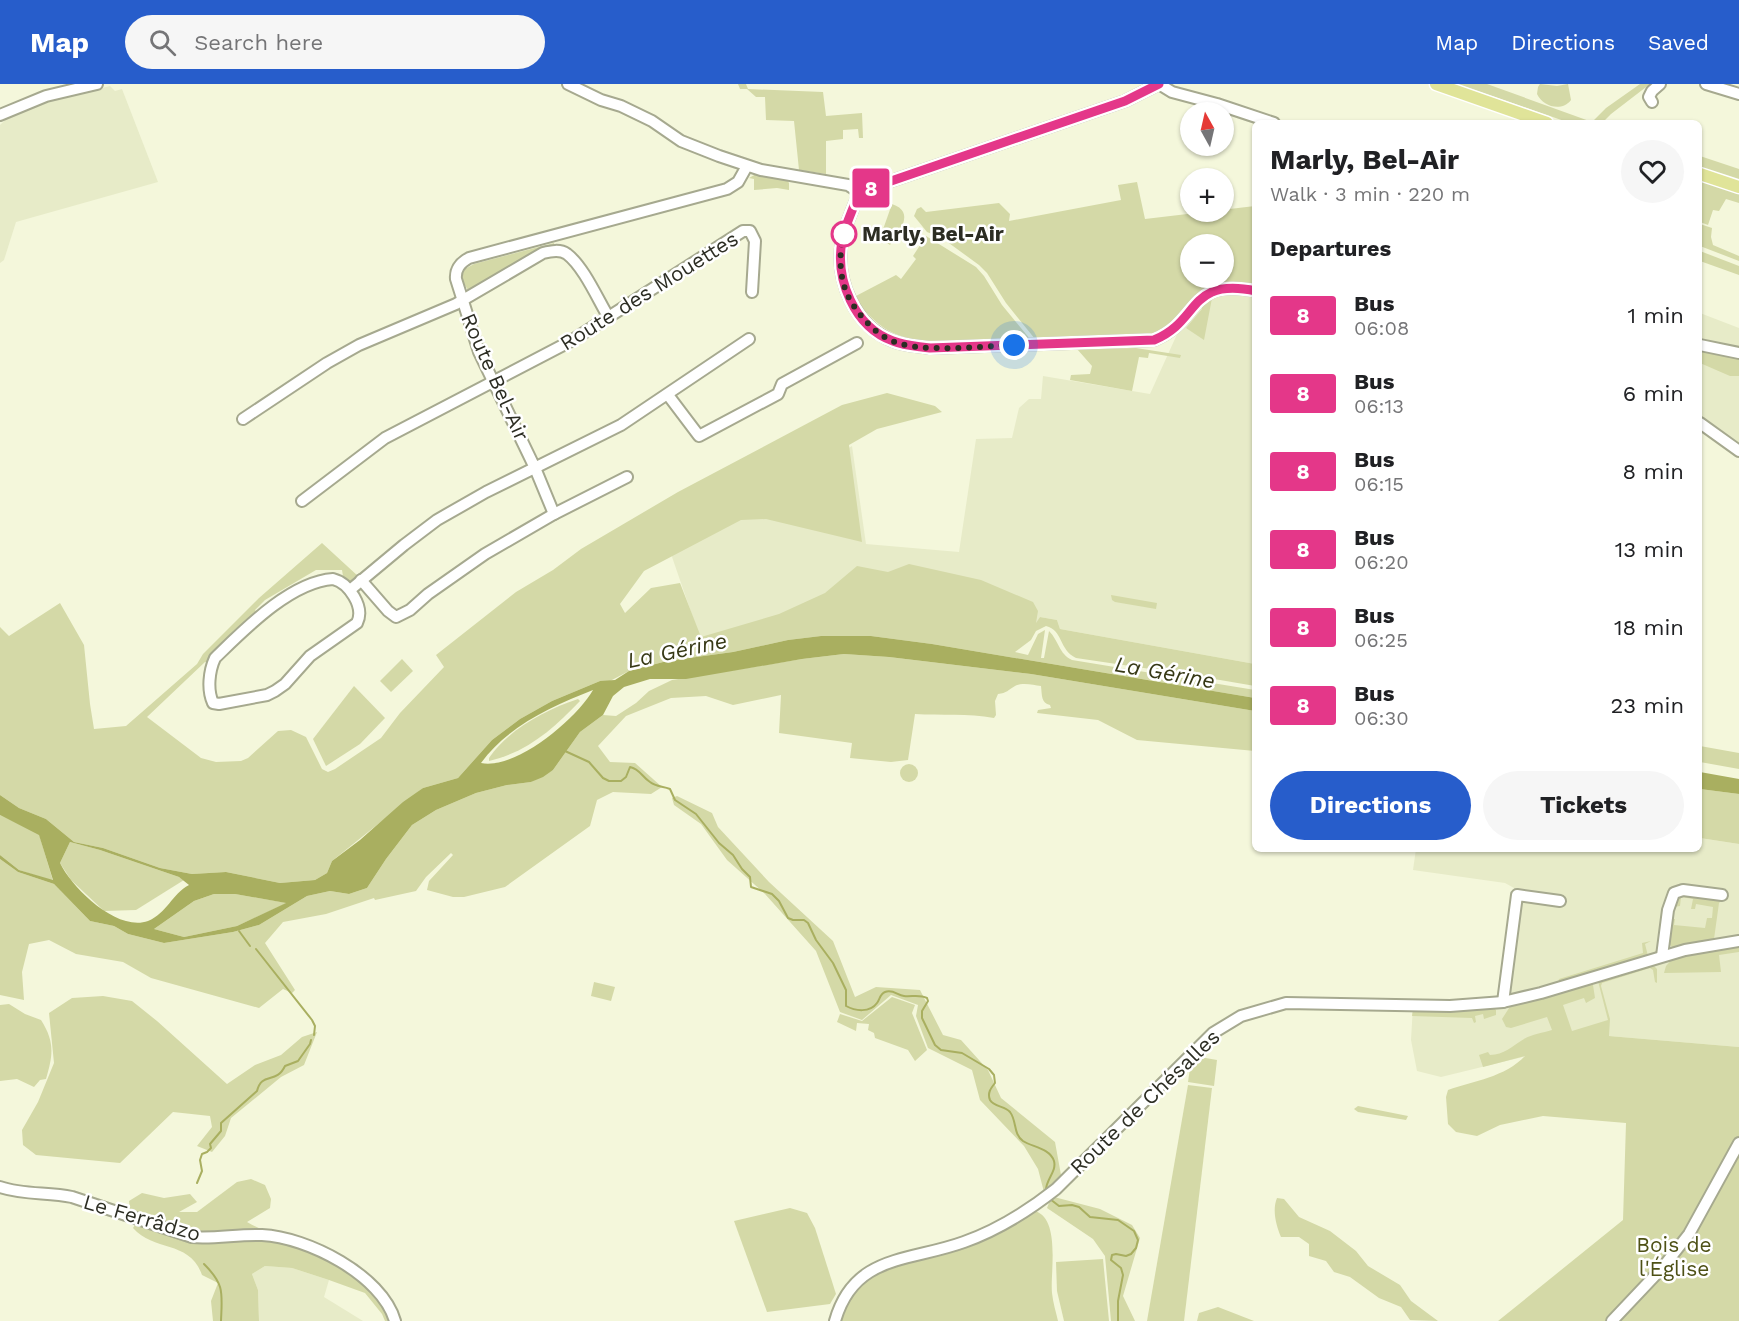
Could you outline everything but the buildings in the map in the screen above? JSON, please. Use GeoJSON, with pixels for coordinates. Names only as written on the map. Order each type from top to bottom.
{"type":"FeatureCollection","features":[{"type":"Feature","properties":{"kind":"main road"},"geometry":{"type":"LineString","coordinates":[[1436,84],[1538,120]]}},
{"type":"Feature","properties":{"kind":"main road"},"geometry":{"type":"LineString","coordinates":[[1702,175],[1739,187]]}},
{"type":"Feature","properties":{"kind":"street"},"geometry":{"type":"LineString","coordinates":[[0,116],[46,96],[97,84]]}},
{"type":"Feature","properties":{"kind":"street"},"geometry":{"type":"LineString","coordinates":[[568,84],[642,116],[681,141],[747,166],[848,185],[859,192]]}},
{"type":"Feature","properties":{"kind":"street"},"geometry":{"type":"LineString","coordinates":[[859,192],[1125,101],[1159,84],[1172,92],[1265,120]]}},
{"type":"Feature","properties":{"kind":"street"},"geometry":{"type":"LineString","coordinates":[[1652,102],[1649,97],[1660,84]]}},
{"type":"Feature","properties":{"kind":"street"},"geometry":{"type":"LineString","coordinates":[[1706,84],[1739,94]]}},
{"type":"Feature","properties":{"kind":"street","name":"Route Bel-Air"},"geometry":{"type":"LineString","coordinates":[[350,590],[437,520],[486,492],[536,468],[472,335],[455,272],[463,261],[727,189],[738,182],[747,166]]}},
{"type":"Feature","properties":{"kind":"street"},"geometry":{"type":"LineString","coordinates":[[859,192],[842,241],[840,263],[843,282],[849,298],[863,319],[891,340],[908,346],[930,348],[1154,340],[1172,330],[1199,299],[1208,293],[1230,287],[1252,290]]}},
{"type":"Feature","properties":{"kind":"street","name":"Route des Mouettes"},"geometry":{"type":"LineString","coordinates":[[302,501],[385,438],[609,318],[743,231],[750,231],[755,241],[752,292]]}},
{"type":"Feature","properties":{"kind":"street"},"geometry":{"type":"LineString","coordinates":[[243,418],[298,380],[343,354],[462,300],[543,254],[556,251],[567,254],[609,318]]}},
{"type":"Feature","properties":{"kind":"street"},"geometry":{"type":"LineString","coordinates":[[554,514],[536,468],[621,425],[749,339]]}},
{"type":"Feature","properties":{"kind":"street"},"geometry":{"type":"LineString","coordinates":[[668,395],[699,436],[778,394],[782,384],[857,343]]}},
{"type":"Feature","properties":{"kind":"street"},"geometry":{"type":"LineString","coordinates":[[1702,345],[1739,353]]}},
{"type":"Feature","properties":{"kind":"street"},"geometry":{"type":"LineString","coordinates":[[1702,424],[1739,451]]}},
{"type":"Feature","properties":{"kind":"street"},"geometry":{"type":"LineString","coordinates":[[361,580],[388,611],[396,616],[410,610],[428,594],[484,554],[554,514],[627,477]]}},
{"type":"Feature","properties":{"kind":"street"},"geometry":{"type":"LineString","coordinates":[[321,580],[340,581],[350,590],[359,615],[357,623],[310,656],[285,684],[267,695],[216,705],[213,703],[210,693],[211,668],[215,658],[255,618],[305,587],[321,580]]}},
{"type":"Feature","properties":{"kind":"street"},"geometry":{"type":"LineString","coordinates":[[1662,956],[1668,910],[1674,893],[1683,890],[1722,895]]}},
{"type":"Feature","properties":{"kind":"street"},"geometry":{"type":"LineString","coordinates":[[1503,1002],[1517,895],[1560,901]]}},
{"type":"Feature","properties":{"kind":"street","name":"Route de Chésalles"},"geometry":{"type":"LineString","coordinates":[[835,1321],[839,1304],[846,1293],[856,1280],[868,1272],[884,1264],[966,1242],[1019,1216],[1043,1199],[1056,1189],[1213,1033],[1241,1016],[1286,1003],[1450,1006],[1503,1002],[1541,993],[1662,956],[1739,941]]}},
{"type":"Feature","properties":{"kind":"street"},"geometry":{"type":"LineString","coordinates":[[1612,1321],[1663,1267],[1689,1234],[1739,1143]]}},
{"type":"Feature","properties":{"kind":"street","name":"Le Ferrâdzo"},"geometry":{"type":"LineString","coordinates":[[0,1187],[11,1191],[54,1193],[72,1197],[192,1237],[262,1235],[290,1240],[352,1268],[380,1292],[389,1305],[395,1321]]}},
{"type":"Feature","properties":{"kind":"shaded area"},"geometry":{"type":"Polygon","coordinates":[[[110,86],[115,91],[122,89],[158,182],[16,222],[4,260],[0,263],[0,125],[16,110],[110,86]]]}},
{"type":"Feature","properties":{"kind":"shaded area"},"geometry":{"type":"Polygon","coordinates":[[[1242,280],[1252,282],[1252,663],[1060,629],[1057,620],[1040,617],[1037,623],[926,606],[700,638],[671,554],[852,446],[866,544],[959,552],[976,439],[1012,438],[1019,408],[1029,399],[1041,399],[1043,376],[1150,394],[1197,290],[1234,288],[1234,282],[1242,280]]]}},
{"type":"Feature","properties":{"kind":"shaded area"},"geometry":{"type":"Polygon","coordinates":[[[1702,314],[1739,328],[1739,444],[1702,430],[1702,314]]]}},
{"type":"Feature","properties":{"kind":"shaded area"},"geometry":{"type":"Polygon","coordinates":[[[821,636],[871,636],[932,644],[1252,697],[1252,711],[1031,674],[889,657],[844,654],[686,679],[650,679],[624,687],[613,696],[603,715],[580,732],[553,770],[543,777],[531,782],[476,793],[436,810],[412,825],[367,888],[349,894],[330,891],[307,896],[259,925],[233,932],[164,943],[128,934],[114,926],[90,921],[54,884],[18,872],[0,859],[0,855],[19,870],[53,880],[39,835],[0,815],[0,795],[19,808],[46,819],[74,842],[103,848],[160,868],[192,874],[226,872],[280,883],[315,880],[327,873],[332,861],[403,802],[423,788],[458,778],[492,740],[520,719],[552,701],[600,681],[615,680],[629,671],[667,661],[733,652],[788,640],[821,636]],[[593,690],[547,710],[517,728],[504,738],[481,763],[495,763],[528,750],[560,727],[593,690]],[[70,842],[60,863],[66,873],[97,906],[123,920],[136,923],[155,918],[178,893],[189,885],[179,877],[70,842]],[[214,894],[194,901],[154,929],[184,937],[237,926],[286,903],[235,894],[214,894]]]}},
{"type":"Feature","properties":{"kind":"shaded area"},"geometry":{"type":"Polygon","coordinates":[[[1702,772],[1739,779],[1739,794],[1702,789],[1702,772]]]}},
{"type":"Feature","properties":{"kind":"shaded area"},"geometry":{"type":"Polygon","coordinates":[[[1702,838],[1739,844],[1739,1047],[1609,1036],[1441,1077],[1417,1071],[1411,1040],[1413,1006],[1489,1004],[1497,996],[1514,888],[1505,883],[1413,870],[1416,852],[1702,852],[1702,838]]]}},
{"type":"Feature","properties":{"kind":"shaded area"},"geometry":{"type":"Polygon","coordinates":[[[265,1266],[292,1268],[329,1280],[324,1297],[363,1321],[259,1321],[258,1290],[252,1274],[265,1266]]]}},
{"type":"Feature","properties":{"kind":"green space"},"geometry":{"type":"Polygon","coordinates":[[[738,84],[746,84],[748,89],[823,92],[826,116],[862,113],[863,138],[859,138],[858,129],[843,130],[843,139],[826,141],[826,174],[799,170],[794,121],[766,120],[765,97],[756,97],[747,89],[740,89],[738,84]]]}},
{"type":"Feature","properties":{"kind":"green space"},"geometry":{"type":"Polygon","coordinates":[[[1457,84],[1487,84],[1586,120],[1561,120],[1457,84]]]}},
{"type":"Feature","properties":{"kind":"green space"},"geometry":{"type":"Polygon","coordinates":[[[1540,84],[1557,86],[1568,84],[1571,100],[1563,106],[1548,105],[1537,94],[1540,84]]]}},
{"type":"Feature","properties":{"kind":"green space"},"geometry":{"type":"Polygon","coordinates":[[[1640,84],[1650,84],[1605,120],[1594,120],[1606,108],[1640,84]]]}},
{"type":"Feature","properties":{"kind":"green space"},"geometry":{"type":"Polygon","coordinates":[[[1702,157],[1739,169],[1739,180],[1702,168],[1702,157]]]}},
{"type":"Feature","properties":{"kind":"green space"},"geometry":{"type":"Polygon","coordinates":[[[756,174],[787,180],[789,190],[777,188],[754,190],[754,179],[749,178],[756,174]]]}},
{"type":"Feature","properties":{"kind":"green space"},"geometry":{"type":"Polygon","coordinates":[[[1702,179],[1739,191],[1739,203],[1726,199],[1719,211],[1713,210],[1708,225],[1702,223],[1702,179]]]}},
{"type":"Feature","properties":{"kind":"green space"},"geometry":{"type":"Polygon","coordinates":[[[1137,182],[1145,219],[1180,215],[1180,222],[1234,222],[1234,208],[1252,206],[1252,284],[1234,282],[1234,234],[1180,234],[1180,288],[1206,288],[1161,330],[1152,335],[1035,339],[1006,303],[987,273],[942,238],[927,232],[914,216],[917,209],[921,207],[926,212],[999,203],[1010,214],[1009,221],[1121,200],[1118,185],[1137,182]]]}},
{"type":"Feature","properties":{"kind":"green space"},"geometry":{"type":"Polygon","coordinates":[[[892,204],[903,212],[904,217],[901,228],[890,245],[882,239],[881,235],[892,204]]]}},
{"type":"Feature","properties":{"kind":"green space"},"geometry":{"type":"Polygon","coordinates":[[[1702,225],[1712,228],[1713,245],[1739,256],[1739,261],[1702,247],[1702,225]]]}},
{"type":"Feature","properties":{"kind":"green space"},"geometry":{"type":"Polygon","coordinates":[[[926,236],[976,267],[1002,305],[1030,339],[924,341],[902,336],[876,322],[854,297],[896,275],[901,279],[916,259],[913,256],[926,236]]]}},
{"type":"Feature","properties":{"kind":"green space"},"geometry":{"type":"Polygon","coordinates":[[[554,243],[555,248],[472,290],[468,290],[462,281],[463,270],[474,264],[554,243]]]}},
{"type":"Feature","properties":{"kind":"green space"},"geometry":{"type":"Polygon","coordinates":[[[1702,252],[1739,266],[1739,275],[1702,262],[1702,252]]]}},
{"type":"Feature","properties":{"kind":"green space"},"geometry":{"type":"Polygon","coordinates":[[[1212,298],[1204,340],[1186,328],[1202,309],[1201,307],[1212,298]]]}},
{"type":"Feature","properties":{"kind":"green space"},"geometry":{"type":"Polygon","coordinates":[[[1136,348],[1181,355],[1180,358],[1149,353],[1148,358],[1139,357],[1132,391],[1070,380],[1071,375],[1090,374],[1092,366],[1077,349],[1136,348]]]}},
{"type":"Feature","properties":{"kind":"green space"},"geometry":{"type":"Polygon","coordinates":[[[1702,351],[1739,357],[1739,376],[1730,376],[1702,364],[1702,351]]]}},
{"type":"Feature","properties":{"kind":"green space"},"geometry":{"type":"Polygon","coordinates":[[[887,393],[935,406],[942,412],[877,429],[849,445],[862,542],[766,519],[741,520],[644,571],[620,604],[625,613],[651,588],[680,583],[701,637],[779,614],[825,593],[857,566],[888,572],[909,564],[981,580],[1033,602],[1038,611],[1036,623],[1040,617],[1057,620],[1060,629],[1252,663],[1252,685],[1076,658],[1067,650],[1055,632],[1046,626],[1036,631],[1031,640],[1015,652],[1028,655],[1038,634],[1045,630],[1041,658],[1044,658],[1049,631],[1064,654],[1072,660],[1252,690],[1252,697],[932,644],[871,636],[821,636],[788,640],[733,652],[667,661],[629,671],[610,681],[600,681],[552,701],[520,719],[492,740],[458,778],[423,788],[332,861],[327,873],[315,880],[280,883],[226,872],[192,874],[160,868],[103,848],[74,842],[46,819],[19,808],[0,795],[0,627],[9,636],[60,603],[84,645],[94,729],[126,726],[197,664],[203,654],[259,598],[322,543],[359,577],[351,583],[343,576],[342,570],[316,570],[265,600],[255,610],[258,614],[210,662],[205,662],[147,717],[201,758],[216,762],[241,761],[248,758],[278,731],[291,730],[306,737],[322,769],[328,772],[381,738],[400,713],[444,667],[436,655],[516,592],[553,570],[581,549],[678,492],[842,405],[887,393]]]}},
{"type":"Feature","properties":{"kind":"green space"},"geometry":{"type":"Polygon","coordinates":[[[1111,595],[1157,603],[1156,609],[1115,602],[1111,595]]]}},
{"type":"Feature","properties":{"kind":"green space"},"geometry":{"type":"Polygon","coordinates":[[[844,654],[889,657],[1031,674],[1252,711],[1252,751],[1137,740],[1098,720],[1037,713],[1038,710],[1051,708],[1043,700],[1041,686],[1028,684],[1015,686],[998,694],[995,701],[996,715],[994,718],[915,714],[908,760],[891,762],[850,758],[852,743],[779,733],[781,695],[733,705],[706,696],[671,698],[626,716],[598,746],[610,762],[635,763],[662,787],[651,794],[613,792],[597,800],[590,826],[505,887],[464,897],[453,897],[427,890],[429,881],[453,855],[451,853],[426,877],[416,891],[375,900],[374,898],[326,914],[283,922],[265,943],[295,990],[292,993],[283,989],[259,1008],[151,978],[123,962],[76,954],[49,940],[29,944],[22,972],[24,1000],[0,995],[0,859],[18,872],[54,884],[90,921],[114,926],[128,934],[164,943],[233,932],[259,925],[307,896],[330,891],[349,894],[367,888],[412,825],[436,810],[476,793],[531,782],[553,770],[580,732],[603,715],[616,716],[649,691],[672,680],[844,654]]]}},
{"type":"Feature","properties":{"kind":"green space"},"geometry":{"type":"Polygon","coordinates":[[[402,659],[413,671],[391,692],[380,681],[402,659]]]}},
{"type":"Feature","properties":{"kind":"green space"},"geometry":{"type":"Polygon","coordinates":[[[354,686],[385,718],[360,744],[326,766],[313,739],[354,686]]]}},
{"type":"Feature","properties":{"kind":"green space"},"geometry":{"type":"Polygon","coordinates":[[[578,699],[580,701],[539,738],[516,752],[489,761],[497,748],[517,729],[553,709],[578,699]]]}},
{"type":"Feature","properties":{"kind":"green space"},"geometry":{"type":"Polygon","coordinates":[[[1702,746],[1739,753],[1739,769],[1702,762],[1702,746]]]}},
{"type":"Feature","properties":{"kind":"green space"},"geometry":{"type":"Polygon","coordinates":[[[909,764],[915,767],[918,773],[915,779],[909,782],[903,779],[900,773],[903,767],[909,764]]]}},
{"type":"Feature","properties":{"kind":"green space"},"geometry":{"type":"Polygon","coordinates":[[[1702,789],[1739,794],[1739,844],[1702,838],[1702,789]]]}},
{"type":"Feature","properties":{"kind":"green space"},"geometry":{"type":"Polygon","coordinates":[[[677,796],[712,813],[718,827],[769,882],[833,941],[855,997],[876,987],[920,990],[943,1035],[961,1040],[988,1070],[1001,1098],[1055,1142],[1061,1175],[1055,1183],[1044,1192],[1038,1169],[1024,1146],[980,1100],[972,1070],[928,1048],[916,1016],[918,1005],[891,995],[862,1020],[840,1012],[816,951],[765,894],[727,860],[701,824],[674,805],[672,798],[677,796]]]}},
{"type":"Feature","properties":{"kind":"green space"},"geometry":{"type":"Polygon","coordinates":[[[0,815],[39,834],[53,881],[19,870],[0,855],[0,815]]]}},
{"type":"Feature","properties":{"kind":"green space"},"geometry":{"type":"Polygon","coordinates":[[[70,842],[100,850],[184,880],[136,910],[104,911],[71,880],[60,863],[70,842]]]}},
{"type":"Feature","properties":{"kind":"green space"},"geometry":{"type":"Polygon","coordinates":[[[214,894],[235,894],[287,903],[237,926],[184,937],[154,929],[194,901],[214,894]]]}},
{"type":"Feature","properties":{"kind":"green space"},"geometry":{"type":"Polygon","coordinates":[[[1681,894],[1720,899],[1714,939],[1673,948],[1669,942],[1671,919],[1675,919],[1674,925],[1705,928],[1707,918],[1712,918],[1713,907],[1696,904],[1695,909],[1691,909],[1693,899],[1681,897],[1680,906],[1674,907],[1674,900],[1681,894]]]}},
{"type":"Feature","properties":{"kind":"green space"},"geometry":{"type":"Polygon","coordinates":[[[1651,941],[1645,944],[1648,956],[1558,983],[1559,979],[1643,953],[1642,943],[1651,941]]]}},
{"type":"Feature","properties":{"kind":"green space"},"geometry":{"type":"Polygon","coordinates":[[[1739,945],[1739,952],[1719,955],[1721,972],[1664,973],[1666,966],[1674,957],[1739,945]]]}},
{"type":"Feature","properties":{"kind":"green space","name":"Bois de l'Église"},"geometry":{"type":"Polygon","coordinates":[[[1653,965],[1657,969],[1657,983],[1653,970],[1650,968],[1602,983],[1610,1019],[1609,1036],[1739,1047],[1739,1321],[1498,1321],[1623,1220],[1626,1123],[1543,1116],[1500,1125],[1477,1136],[1456,1132],[1448,1124],[1446,1097],[1448,1090],[1499,1074],[1525,1056],[1483,1067],[1479,1055],[1488,1052],[1490,1055],[1500,1053],[1527,1037],[1552,1030],[1547,1017],[1511,1028],[1506,1027],[1502,1019],[1511,1005],[1589,983],[1593,985],[1595,998],[1586,1003],[1584,998],[1563,1005],[1572,1031],[1608,1020],[1598,981],[1653,965]]]}},
{"type":"Feature","properties":{"kind":"green space"},"geometry":{"type":"Polygon","coordinates":[[[594,982],[615,987],[611,1001],[591,996],[594,982]]]}},
{"type":"Feature","properties":{"kind":"green space"},"geometry":{"type":"Polygon","coordinates":[[[103,996],[132,1001],[227,1084],[255,1065],[281,1055],[302,1037],[317,1032],[304,1065],[281,1077],[231,1118],[225,1136],[212,1152],[197,1146],[212,1127],[210,1116],[173,1112],[120,1163],[36,1155],[23,1145],[22,1130],[38,1102],[54,1063],[49,1013],[72,998],[103,996]]]}},
{"type":"Feature","properties":{"kind":"green space"},"geometry":{"type":"Polygon","coordinates":[[[892,997],[915,1005],[912,1013],[927,1050],[915,1061],[908,1050],[875,1038],[874,1033],[868,1030],[869,1024],[857,1023],[856,1031],[837,1022],[840,1014],[862,1021],[892,997]]]}},
{"type":"Feature","properties":{"kind":"green space"},"geometry":{"type":"Polygon","coordinates":[[[9,1004],[41,1020],[49,1035],[51,1056],[46,1079],[40,1080],[34,1087],[17,1079],[0,1081],[0,1005],[9,1004]]]}},
{"type":"Feature","properties":{"kind":"green space"},"geometry":{"type":"Polygon","coordinates":[[[1492,1007],[1496,1010],[1496,1015],[1484,1019],[1483,1014],[1475,1016],[1476,1022],[1474,1023],[1472,1018],[1412,1016],[1413,1009],[1492,1007]]]}},
{"type":"Feature","properties":{"kind":"green space"},"geometry":{"type":"Polygon","coordinates":[[[1200,1057],[1217,1060],[1214,1086],[1188,1082],[1191,1061],[1200,1057]]]}},
{"type":"Feature","properties":{"kind":"green space"},"geometry":{"type":"Polygon","coordinates":[[[1188,1085],[1212,1088],[1184,1321],[1147,1321],[1188,1085]]]}},
{"type":"Feature","properties":{"kind":"green space"},"geometry":{"type":"Polygon","coordinates":[[[1358,1106],[1408,1116],[1406,1120],[1358,1112],[1354,1109],[1358,1106]]]}},
{"type":"Feature","properties":{"kind":"green space"},"geometry":{"type":"Polygon","coordinates":[[[251,1179],[265,1185],[271,1199],[270,1208],[247,1222],[334,1261],[365,1281],[384,1303],[393,1321],[385,1321],[365,1293],[292,1268],[265,1266],[252,1274],[258,1290],[259,1321],[213,1321],[211,1301],[218,1283],[202,1275],[189,1256],[151,1241],[133,1228],[141,1216],[130,1210],[129,1201],[142,1193],[164,1198],[190,1194],[197,1202],[179,1212],[197,1212],[237,1182],[251,1179]]]}},
{"type":"Feature","properties":{"kind":"green space"},"geometry":{"type":"Polygon","coordinates":[[[1054,1197],[1100,1209],[1132,1225],[1140,1238],[1123,1296],[1135,1321],[1111,1321],[1105,1256],[1093,1239],[1047,1208],[1054,1197]]]}},
{"type":"Feature","properties":{"kind":"green space"},"geometry":{"type":"Polygon","coordinates":[[[1277,1198],[1284,1199],[1299,1217],[1330,1231],[1356,1251],[1368,1266],[1400,1285],[1411,1301],[1438,1321],[1410,1320],[1401,1307],[1379,1298],[1350,1277],[1334,1272],[1326,1261],[1309,1256],[1309,1244],[1299,1237],[1281,1237],[1275,1218],[1277,1198]]]}},
{"type":"Feature","properties":{"kind":"green space"},"geometry":{"type":"Polygon","coordinates":[[[790,1208],[807,1213],[815,1228],[836,1294],[830,1304],[767,1312],[734,1221],[790,1208]]]}},
{"type":"Feature","properties":{"kind":"green space"},"geometry":{"type":"Polygon","coordinates":[[[1035,1211],[1043,1216],[1051,1235],[1052,1293],[1058,1321],[839,1321],[843,1306],[858,1283],[884,1268],[1035,1211]]]}},
{"type":"Feature","properties":{"kind":"green space"},"geometry":{"type":"Polygon","coordinates":[[[1103,1259],[1109,1321],[1064,1321],[1057,1291],[1056,1262],[1103,1259]]]}},
{"type":"Feature","properties":{"kind":"green space"},"geometry":{"type":"Polygon","coordinates":[[[1218,1307],[1254,1321],[1197,1321],[1199,1313],[1218,1307]]]}},
{"type":"Feature","properties":{"kind":"waterway"},"geometry":{"type":"LineString","coordinates":[[565,751],[589,762],[603,778],[609,781],[621,781],[626,777],[630,767],[636,769],[652,784],[670,789],[675,800],[696,814],[719,843],[733,855],[750,877],[751,887],[772,894],[779,901],[788,918],[804,920],[808,923],[816,940],[833,963],[846,990],[846,1006],[866,1010],[874,1006],[882,994],[888,991],[904,996],[927,998],[922,1018],[935,1045],[941,1050],[962,1053],[989,1069],[994,1075],[995,1083],[989,1093],[990,1100],[1010,1112],[1018,1135],[1023,1141],[1049,1153],[1052,1157],[1054,1169],[1046,1191]]}},
{"type":"Feature","properties":{"kind":"waterway"},"geometry":{"type":"LineString","coordinates":[[239,931],[250,946]]}},
{"type":"Feature","properties":{"kind":"waterway"},"geometry":{"type":"LineString","coordinates":[[256,949],[312,1020],[315,1026],[314,1035]]}},
{"type":"Feature","properties":{"kind":"waterway"},"geometry":{"type":"LineString","coordinates":[[197,1183],[202,1171],[200,1160],[202,1154],[211,1148],[210,1144],[221,1131],[221,1123],[257,1091],[262,1081],[278,1075],[285,1066],[298,1061],[311,1040]]}},
{"type":"Feature","properties":{"kind":"waterway"},"geometry":{"type":"LineString","coordinates":[[1050,1199],[1059,1206],[1079,1207],[1090,1217],[1118,1220],[1134,1231],[1138,1240],[1136,1248],[1126,1256],[1112,1255],[1111,1260],[1121,1268],[1123,1275],[1118,1301],[1118,1321]]}},
{"type":"Feature","properties":{"kind":"waterway"},"geometry":{"type":"LineString","coordinates":[[204,1264],[216,1278],[221,1290],[221,1321]]}},
{"type":"Feature","properties":{"kind":"bus line","name":"8"},"geometry":{"type":"LineString","coordinates":[[1159,84],[1125,101],[859,192],[842,241],[840,263],[843,282],[849,298],[863,319],[891,340],[908,346],[930,348],[1154,340],[1172,330],[1204,295],[1230,287],[1252,290]]}},
{"type":"Feature","properties":{"kind":"place","name":"Marly, Bel-Air"},"geometry":{"type":"Point","coordinates":[844,234]}},
{"type":"Feature","properties":{"kind":"route"},"geometry":{"type":"LineString","coordinates":[[844,234],[840,263],[843,282],[849,298],[863,319],[877,331],[891,340],[908,346],[930,348],[1014,345]]}},
{"type":"Feature","properties":{"kind":"water label","name":"La Gérine"},"geometry":{"type":"Point","coordinates":[677,650]}},
{"type":"Feature","properties":{"kind":"water label","name":"La Gérine"},"geometry":{"type":"Point","coordinates":[1165,672]}}]}
